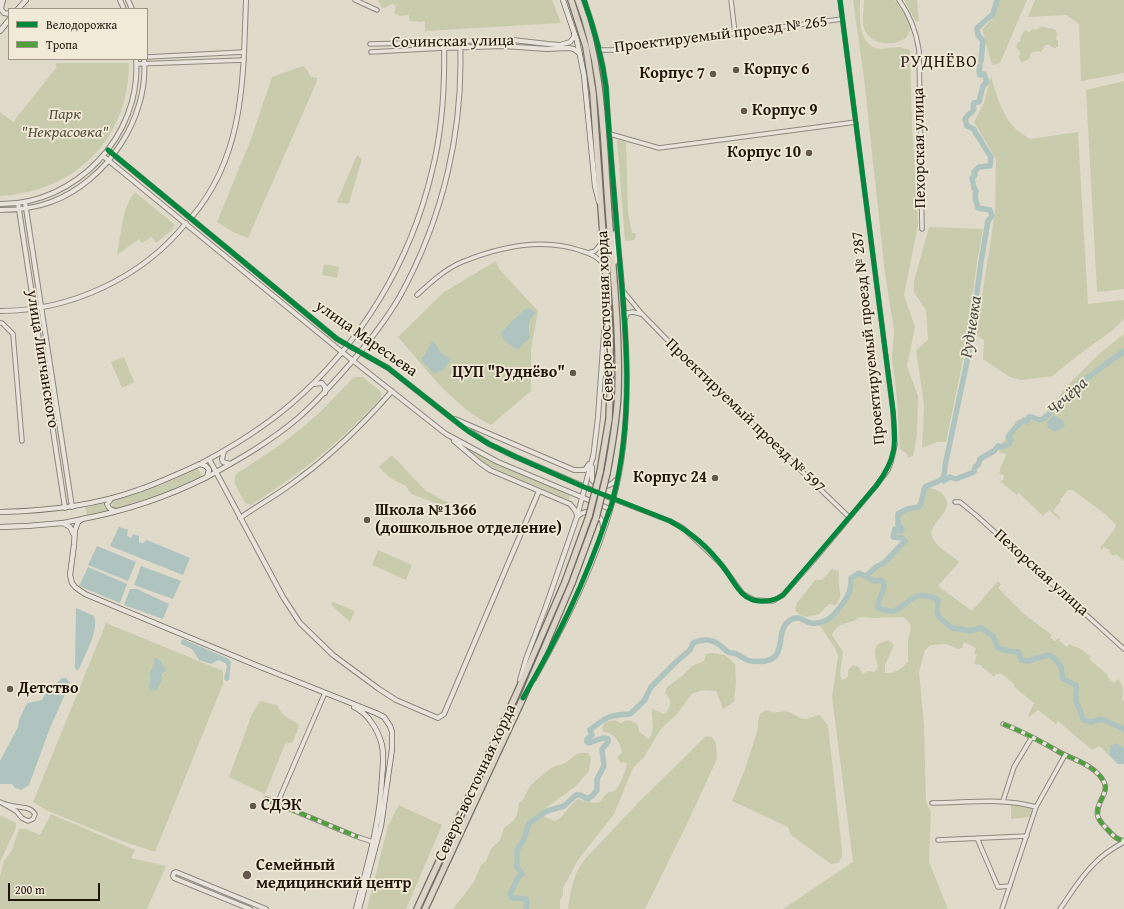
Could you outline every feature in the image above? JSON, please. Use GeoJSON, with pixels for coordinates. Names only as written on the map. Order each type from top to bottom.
{"type":"FeatureCollection","features":[{"type":"Feature","properties":{"kind":"highway","name":"Северо-восточная хорда"},"geometry":{"type":"LineString","coordinates":[[417,909],[516,695],[565,582],[589,516],[600,472],[607,432],[610,394],[610,334],[593,93],[586,47],[571,0]]}},
{"type":"Feature","properties":{"kind":"highway","name":"Северо-восточная хорда"},"geometry":{"type":"LineString","coordinates":[[425,909],[523,698],[572,583],[596,518],[615,428],[618,393],[618,354],[603,130],[598,84],[588,31],[578,0]]}},
{"type":"Feature","properties":{"kind":"main road"},"geometry":{"type":"LineString","coordinates":[[0,4],[3,0]]}},
{"type":"Feature","properties":{"kind":"main road"},"geometry":{"type":"LineString","coordinates":[[19,8],[26,0]]}},
{"type":"Feature","properties":{"kind":"main road"},"geometry":{"type":"LineString","coordinates":[[563,0],[574,30],[580,54],[587,102],[595,186],[602,214]]}},
{"type":"Feature","properties":{"kind":"main road"},"geometry":{"type":"LineString","coordinates":[[0,31],[8,21]]}},
{"type":"Feature","properties":{"kind":"main road"},"geometry":{"type":"LineString","coordinates":[[0,512],[72,507],[112,498],[152,485],[200,464],[207,467],[209,470],[207,477],[165,496],[136,506],[82,519],[76,526],[74,535],[70,575],[72,583],[78,590],[266,670],[384,717],[392,732],[392,749],[385,806],[360,909]]}},
{"type":"Feature","properties":{"kind":"main road"},"geometry":{"type":"LineString","coordinates":[[0,527],[63,523],[70,527],[74,535]]}},
{"type":"Feature","properties":{"kind":"main road"},"geometry":{"type":"LineString","coordinates":[[266,670],[358,709],[370,721],[380,740],[383,752],[382,790],[373,842],[356,909]]}},
{"type":"Feature","properties":{"kind":"street"},"geometry":{"type":"LineString","coordinates":[[3,0],[2,11],[8,14]]}},
{"type":"Feature","properties":{"kind":"street"},"geometry":{"type":"LineString","coordinates":[[0,311],[41,308],[72,300],[129,274],[164,247],[190,218],[201,204],[216,178],[232,139],[239,114],[244,60],[246,0]]}},
{"type":"Feature","properties":{"kind":"street"},"geometry":{"type":"LineString","coordinates":[[355,0],[377,10]]}},
{"type":"Feature","properties":{"kind":"street"},"geometry":{"type":"LineString","coordinates":[[523,698],[569,613],[602,534],[618,477],[624,431],[627,373],[625,322],[606,86],[596,34],[584,0]]}},
{"type":"Feature","properties":{"kind":"street"},"geometry":{"type":"LineString","coordinates":[[731,0],[735,33]]}},
{"type":"Feature","properties":{"kind":"street","name":"Проектируемый проезд № 287"},"geometry":{"type":"LineString","coordinates":[[613,499],[670,521],[683,528],[722,565],[743,594],[754,600],[773,601],[783,595],[888,470],[894,454],[895,437],[840,0]]}},
{"type":"Feature","properties":{"kind":"street","name":"Пехорская улица"},"geometry":{"type":"LineString","coordinates":[[899,0],[912,20],[919,50],[922,229]]}},
{"type":"Feature","properties":{"kind":"street","name":"Проектируемый проезд № 265"},"geometry":{"type":"LineString","coordinates":[[600,50],[612,50],[842,19]]}},
{"type":"Feature","properties":{"kind":"street","name":"Сочинская улица"},"geometry":{"type":"LineString","coordinates":[[370,44],[504,39],[560,45],[567,44],[572,40],[574,37],[574,30]]}},
{"type":"Feature","properties":{"kind":"street"},"geometry":{"type":"LineString","coordinates":[[207,477],[267,442],[297,419],[324,393],[360,352],[399,296],[422,251],[439,204],[449,170],[455,141],[460,99],[460,41]]}},
{"type":"Feature","properties":{"kind":"street"},"geometry":{"type":"LineString","coordinates":[[200,464],[254,432],[290,405],[313,384],[348,345],[386,289],[407,247],[425,199],[433,169],[442,115],[444,88],[444,42]]}},
{"type":"Feature","properties":{"kind":"street","name":"Сочинская улица"},"geometry":{"type":"LineString","coordinates":[[371,52],[503,46],[547,49],[569,48],[574,49],[580,54]]}},
{"type":"Feature","properties":{"kind":"street"},"geometry":{"type":"LineString","coordinates":[[148,56],[244,52]]}},
{"type":"Feature","properties":{"kind":"street"},"geometry":{"type":"LineString","coordinates":[[0,204],[25,202],[46,196],[69,185],[97,163],[116,138],[132,104],[135,86],[136,62],[244,60]]}},
{"type":"Feature","properties":{"kind":"street"},"geometry":{"type":"LineString","coordinates":[[0,210],[19,210],[51,202],[66,195],[102,168],[122,142],[136,114],[140,100],[144,61]]}},
{"type":"Feature","properties":{"kind":"street"},"geometry":{"type":"LineString","coordinates":[[610,134],[659,148],[856,122]]}},
{"type":"Feature","properties":{"kind":"street"},"geometry":{"type":"LineString","coordinates":[[116,138],[116,142],[119,144],[122,142]]}},
{"type":"Feature","properties":{"kind":"street","name":"улица Маресьева"},"geometry":{"type":"LineString","coordinates":[[108,150],[337,339],[399,376],[468,431],[489,444],[613,499]]}},
{"type":"Feature","properties":{"kind":"street","name":"улица Маресьева"},"geometry":{"type":"LineString","coordinates":[[103,156],[342,352],[446,434],[498,462],[610,509]]}},
{"type":"Feature","properties":{"kind":"street","name":"улица Липчанского"},"geometry":{"type":"LineString","coordinates":[[25,202],[72,507]]}},
{"type":"Feature","properties":{"kind":"street","name":"улица Липчанского"},"geometry":{"type":"LineString","coordinates":[[18,203],[65,508]]}},
{"type":"Feature","properties":{"kind":"street"},"geometry":{"type":"LineString","coordinates":[[614,298],[616,213]]}},
{"type":"Feature","properties":{"kind":"street"},"geometry":{"type":"LineString","coordinates":[[587,253],[595,251],[604,240]]}},
{"type":"Feature","properties":{"kind":"street"},"geometry":{"type":"LineString","coordinates":[[417,295],[429,284],[461,262],[526,245],[558,245],[570,247],[596,257],[605,266]]}},
{"type":"Feature","properties":{"kind":"street"},"geometry":{"type":"LineString","coordinates":[[606,281],[600,398],[591,474],[594,483],[605,487],[612,484],[618,477]]}},
{"type":"Feature","properties":{"kind":"street","name":"Проектируемый проезд № 597"},"geometry":{"type":"LineString","coordinates":[[623,291],[642,314],[849,517]]}},
{"type":"Feature","properties":{"kind":"street"},"geometry":{"type":"LineString","coordinates":[[625,322],[628,313],[633,312],[642,314]]}},
{"type":"Feature","properties":{"kind":"street"},"geometry":{"type":"LineString","coordinates":[[0,323],[2,323],[14,334],[22,441]]}},
{"type":"Feature","properties":{"kind":"street"},"geometry":{"type":"LineString","coordinates":[[313,384],[322,383],[325,387],[324,393]]}},
{"type":"Feature","properties":{"kind":"street"},"geometry":{"type":"LineString","coordinates":[[240,518],[319,464],[342,444],[392,391]]}},
{"type":"Feature","properties":{"kind":"street"},"geometry":{"type":"LineString","coordinates":[[447,415],[574,470],[585,470],[593,456]]}},
{"type":"Feature","properties":{"kind":"street"},"geometry":{"type":"LineString","coordinates":[[446,434],[490,470],[570,504],[576,511],[577,517]]}},
{"type":"Feature","properties":{"kind":"street"},"geometry":{"type":"LineString","coordinates":[[224,451],[222,459],[223,462],[230,464]]}},
{"type":"Feature","properties":{"kind":"street"},"geometry":{"type":"LineString","coordinates":[[516,695],[526,659],[577,517],[593,456]]}},
{"type":"Feature","properties":{"kind":"street"},"geometry":{"type":"LineString","coordinates":[[209,459],[282,597],[300,623],[333,655],[379,689],[396,700],[438,718],[444,714],[539,491]]}},
{"type":"Feature","properties":{"kind":"street"},"geometry":{"type":"LineString","coordinates":[[112,498],[107,504],[108,508],[116,511]]}},
{"type":"Feature","properties":{"kind":"street","name":"Пехорская улица"},"geometry":{"type":"LineString","coordinates":[[955,502],[960,502],[977,516],[1124,648]]}},
{"type":"Feature","properties":{"kind":"street"},"geometry":{"type":"LineString","coordinates":[[577,517],[581,513],[588,511],[598,515],[602,520],[602,534]]}},
{"type":"Feature","properties":{"kind":"street"},"geometry":{"type":"LineString","coordinates":[[63,523],[82,519]]}},
{"type":"Feature","properties":{"kind":"street"},"geometry":{"type":"LineString","coordinates":[[277,804],[324,695]]}},
{"type":"Feature","properties":{"kind":"street"},"geometry":{"type":"LineString","coordinates":[[1003,724],[1019,730],[1084,764],[1094,771],[1104,781],[1106,788],[1098,807],[1098,817],[1112,835],[1124,842]]}},
{"type":"Feature","properties":{"kind":"street"},"geometry":{"type":"LineString","coordinates":[[1003,801],[1014,766],[1032,737]]}},
{"type":"Feature","properties":{"kind":"street"},"geometry":{"type":"LineString","coordinates":[[1002,909],[1036,807],[1065,755]]}},
{"type":"Feature","properties":{"kind":"street"},"geometry":{"type":"LineString","coordinates":[[266,800],[373,842]]}},
{"type":"Feature","properties":{"kind":"street"},"geometry":{"type":"LineString","coordinates":[[932,803],[1003,801],[1017,802],[1036,807]]}},
{"type":"Feature","properties":{"kind":"street"},"geometry":{"type":"LineString","coordinates":[[1,803],[14,807],[23,806],[33,810],[35,814],[33,819],[28,821],[22,818],[16,811],[1,803]]}},
{"type":"Feature","properties":{"kind":"street"},"geometry":{"type":"LineString","coordinates":[[938,840],[1026,836]]}},
{"type":"Feature","properties":{"kind":"street"},"geometry":{"type":"LineString","coordinates":[[977,838],[998,887],[1010,886]]}},
{"type":"Feature","properties":{"kind":"street"},"geometry":{"type":"LineString","coordinates":[[1060,909],[1093,864],[1105,854],[1124,842]]}},
{"type":"Feature","properties":{"kind":"street"},"geometry":{"type":"LineString","coordinates":[[250,909],[174,878],[174,873],[176,872],[266,909]]}},
{"type":"Feature","properties":{"kind":"green space"},"geometry":{"type":"Polygon","coordinates":[[[378,0],[552,0],[561,23],[425,31],[425,21],[410,21],[409,15],[400,16],[394,13],[396,7],[394,4],[383,8],[378,0]]]}},
{"type":"Feature","properties":{"kind":"green space"},"geometry":{"type":"Polygon","coordinates":[[[853,0],[860,0],[861,27],[865,40],[870,45],[878,49],[898,47],[910,50],[912,123],[918,225],[904,295],[915,327],[907,366],[918,396],[917,435],[913,456],[908,458],[907,454],[900,449],[897,398],[892,359],[894,330],[885,274],[864,78],[853,0]]]}},
{"type":"Feature","properties":{"kind":"green space"},"geometry":{"type":"Polygon","coordinates":[[[864,0],[895,0],[912,26],[906,38],[901,41],[890,43],[873,40],[865,31],[863,24],[864,0]]]}},
{"type":"Feature","properties":{"kind":"green space"},"geometry":{"type":"Polygon","coordinates":[[[904,0],[917,0],[919,21],[916,22],[904,0]]]}},
{"type":"Feature","properties":{"kind":"green space"},"geometry":{"type":"Polygon","coordinates":[[[999,0],[1027,0],[1000,63],[992,65],[982,29],[994,16],[999,0]]]}},
{"type":"Feature","properties":{"kind":"green space"},"geometry":{"type":"Polygon","coordinates":[[[1035,0],[1124,0],[1124,73],[1081,81],[1079,24],[1066,15],[1028,17],[1035,0]]]}},
{"type":"Feature","properties":{"kind":"green space"},"geometry":{"type":"Polygon","coordinates":[[[1040,27],[1056,30],[1058,47],[1054,48],[1049,45],[1045,45],[1041,52],[1036,51],[1031,53],[1029,59],[1022,62],[1018,56],[1021,54],[1016,47],[1021,36],[1025,30],[1029,32],[1032,29],[1036,30],[1040,27]]]}},
{"type":"Feature","properties":{"kind":"green space","name":"Парк \"Некрасовка\""},"geometry":{"type":"Polygon","coordinates":[[[57,63],[129,63],[127,90],[119,115],[108,137],[93,156],[74,172],[52,184],[27,192],[0,196],[0,112],[13,122],[57,67],[55,65],[57,63]]]}},
{"type":"Feature","properties":{"kind":"green space"},"geometry":{"type":"Polygon","coordinates":[[[303,66],[311,77],[317,78],[317,81],[248,238],[233,232],[217,222],[251,139],[272,77],[303,66]]]}},
{"type":"Feature","properties":{"kind":"green space"},"geometry":{"type":"Polygon","coordinates":[[[991,76],[1004,114],[1016,129],[1030,139],[1078,132],[1088,304],[1124,300],[1124,319],[1112,331],[1052,376],[1021,380],[1010,377],[983,359],[984,340],[976,335],[995,213],[996,159],[974,122],[984,103],[991,76]]]}},
{"type":"Feature","properties":{"kind":"green space"},"geometry":{"type":"Polygon","coordinates":[[[1124,81],[1124,289],[1097,292],[1086,90],[1124,81]]]}},
{"type":"Feature","properties":{"kind":"green space"},"geometry":{"type":"Polygon","coordinates":[[[617,140],[626,142],[628,212],[632,233],[635,233],[636,237],[634,240],[625,241],[617,140]]]}},
{"type":"Feature","properties":{"kind":"green space"},"geometry":{"type":"Polygon","coordinates":[[[357,155],[362,159],[349,203],[346,204],[337,202],[357,155]]]}},
{"type":"Feature","properties":{"kind":"green space"},"geometry":{"type":"Polygon","coordinates":[[[135,192],[174,224],[173,229],[156,243],[152,237],[142,243],[139,239],[117,255],[125,213],[131,197],[135,192]]]}},
{"type":"Feature","properties":{"kind":"green space"},"geometry":{"type":"Polygon","coordinates":[[[929,227],[983,229],[966,345],[946,442],[937,442],[922,448],[924,405],[916,350],[928,340],[926,310],[914,292],[914,281],[929,227]]]}},
{"type":"Feature","properties":{"kind":"green space"},"geometry":{"type":"Polygon","coordinates":[[[496,261],[499,269],[538,311],[531,349],[531,391],[491,425],[478,418],[453,398],[429,374],[398,337],[444,292],[496,261]],[[531,317],[503,329],[517,348],[529,333],[531,317]]]}},
{"type":"Feature","properties":{"kind":"green space"},"geometry":{"type":"Polygon","coordinates":[[[324,264],[339,267],[337,278],[322,275],[324,264]]]}},
{"type":"Feature","properties":{"kind":"green space"},"geometry":{"type":"Polygon","coordinates":[[[1124,334],[1124,561],[1116,554],[1114,556],[1109,552],[1110,550],[1104,547],[1101,550],[1100,548],[1114,530],[1116,525],[1105,514],[1073,490],[1068,490],[1053,511],[1060,517],[1059,519],[1049,510],[1043,516],[1019,493],[1017,495],[1000,481],[1003,480],[1004,475],[999,474],[1006,456],[1005,453],[1000,453],[997,448],[1010,435],[1016,421],[1021,419],[1037,421],[1052,412],[1056,401],[1067,386],[1099,354],[1124,334]]]}},
{"type":"Feature","properties":{"kind":"green space"},"geometry":{"type":"Polygon","coordinates":[[[124,357],[134,382],[122,388],[111,362],[124,357]]]}},
{"type":"Feature","properties":{"kind":"green space"},"geometry":{"type":"Polygon","coordinates":[[[354,377],[363,377],[381,392],[381,398],[351,429],[304,469],[251,505],[245,503],[234,482],[236,474],[280,445],[303,427],[354,377]]]}},
{"type":"Feature","properties":{"kind":"green space"},"geometry":{"type":"Polygon","coordinates":[[[468,450],[570,495],[569,500],[487,465],[468,450]]]}},
{"type":"Feature","properties":{"kind":"green space"},"geometry":{"type":"Polygon","coordinates":[[[392,455],[426,491],[449,503],[447,507],[411,494],[406,486],[390,478],[379,467],[392,455]]]}},
{"type":"Feature","properties":{"kind":"green space"},"geometry":{"type":"Polygon","coordinates":[[[198,468],[202,476],[191,481],[138,502],[115,509],[112,507],[113,501],[162,485],[198,468]]]}},
{"type":"Feature","properties":{"kind":"green space"},"geometry":{"type":"Polygon","coordinates":[[[925,487],[937,490],[946,499],[947,505],[945,510],[932,529],[933,539],[959,562],[938,586],[972,611],[998,581],[1001,584],[998,588],[1025,615],[1052,635],[1050,638],[1055,641],[1059,638],[1061,639],[1059,641],[1067,647],[1069,644],[1081,649],[1091,657],[1089,659],[1107,674],[1108,678],[1114,683],[1118,679],[1122,686],[1122,699],[1124,701],[1124,748],[1117,743],[1111,747],[1109,755],[1099,746],[1092,750],[1058,721],[1056,724],[1038,710],[1029,717],[1028,716],[1034,703],[1014,687],[1014,684],[1002,674],[996,674],[994,677],[979,664],[977,665],[974,663],[977,655],[974,654],[976,648],[964,642],[962,648],[958,649],[946,644],[931,645],[925,650],[919,672],[924,724],[926,802],[931,812],[929,862],[948,909],[783,909],[853,862],[832,697],[838,656],[835,648],[818,623],[833,617],[850,591],[851,578],[859,573],[866,576],[876,567],[884,563],[905,541],[902,538],[893,537],[895,529],[901,531],[902,529],[898,524],[898,514],[907,509],[919,507],[925,487]],[[860,617],[856,620],[841,625],[832,635],[843,652],[840,673],[842,680],[848,677],[848,670],[853,665],[859,667],[862,674],[868,671],[875,672],[878,666],[875,656],[876,646],[888,640],[894,645],[885,665],[885,673],[892,673],[903,667],[908,662],[908,640],[911,627],[908,621],[903,617],[860,617]]]}},
{"type":"Feature","properties":{"kind":"green space"},"geometry":{"type":"Polygon","coordinates":[[[105,503],[107,511],[87,515],[85,507],[105,503]]]}},
{"type":"Feature","properties":{"kind":"green space"},"geometry":{"type":"Polygon","coordinates":[[[378,550],[412,565],[406,580],[372,565],[378,550]]]}},
{"type":"Feature","properties":{"kind":"green space"},"geometry":{"type":"Polygon","coordinates":[[[832,569],[839,571],[840,599],[836,605],[829,604],[819,614],[806,617],[800,615],[795,610],[797,603],[815,580],[822,580],[832,569]]]}},
{"type":"Feature","properties":{"kind":"green space"},"geometry":{"type":"Polygon","coordinates":[[[333,602],[355,611],[350,622],[331,605],[333,602]]]}},
{"type":"Feature","properties":{"kind":"green space"},"geometry":{"type":"Polygon","coordinates":[[[106,623],[223,671],[223,684],[155,852],[122,841],[46,810],[33,802],[106,623]],[[161,661],[155,663],[149,679],[149,689],[161,682],[164,667],[161,661]]]}},
{"type":"Feature","properties":{"kind":"green space"},"geometry":{"type":"Polygon","coordinates":[[[712,653],[725,655],[735,664],[736,683],[734,702],[723,709],[716,691],[702,690],[692,694],[677,714],[661,729],[644,757],[633,768],[614,814],[578,860],[563,888],[563,895],[560,900],[560,909],[453,909],[474,882],[481,865],[486,861],[491,849],[500,840],[504,828],[513,821],[517,815],[519,803],[533,783],[553,767],[564,764],[578,754],[588,753],[591,758],[589,771],[576,786],[543,810],[543,816],[555,821],[560,818],[577,799],[594,803],[600,802],[606,794],[611,791],[613,792],[617,788],[627,763],[620,762],[617,757],[622,753],[618,742],[614,736],[607,732],[603,732],[602,726],[606,722],[615,720],[621,723],[631,721],[638,725],[639,732],[649,739],[653,728],[652,709],[664,714],[670,707],[669,698],[665,693],[667,687],[682,676],[692,666],[704,661],[706,654],[712,653]]]}},
{"type":"Feature","properties":{"kind":"green space"},"geometry":{"type":"Polygon","coordinates":[[[260,701],[277,705],[284,715],[299,725],[293,742],[285,744],[265,794],[229,777],[252,714],[260,701]]]}},
{"type":"Feature","properties":{"kind":"green space"},"geometry":{"type":"Polygon","coordinates":[[[766,710],[773,712],[788,712],[805,719],[820,715],[828,726],[842,850],[842,857],[838,863],[831,864],[791,835],[788,827],[732,801],[745,769],[758,729],[760,714],[766,710]]]}},
{"type":"Feature","properties":{"kind":"green space"},"geometry":{"type":"Polygon","coordinates":[[[706,736],[712,737],[716,743],[717,759],[645,909],[568,909],[574,878],[584,860],[639,802],[706,736]]]}},
{"type":"Feature","properties":{"kind":"green space"},"geometry":{"type":"Polygon","coordinates":[[[1011,803],[1031,807],[1033,811],[1031,817],[1011,819],[1011,803]]]}},
{"type":"Feature","properties":{"kind":"green space"},"geometry":{"type":"Polygon","coordinates":[[[399,805],[442,825],[406,909],[367,909],[388,826],[399,805]]]}},
{"type":"Feature","properties":{"kind":"green space"},"geometry":{"type":"Polygon","coordinates":[[[51,814],[135,850],[131,858],[166,866],[147,909],[0,909],[0,876],[4,861],[12,850],[19,829],[26,829],[40,835],[51,814]]]}},
{"type":"Feature","properties":{"kind":"green space"},"geometry":{"type":"Polygon","coordinates":[[[0,815],[16,823],[16,828],[0,862],[0,815]]]}},
{"type":"Feature","properties":{"kind":"water"},"geometry":{"type":"Polygon","coordinates":[[[529,308],[535,313],[531,318],[529,331],[530,338],[517,350],[503,338],[502,331],[525,309],[529,308]]]}},
{"type":"Feature","properties":{"kind":"water"},"geometry":{"type":"Polygon","coordinates":[[[432,341],[438,347],[440,353],[448,357],[450,361],[444,369],[434,374],[421,358],[425,355],[432,341]]]}},
{"type":"Feature","properties":{"kind":"water"},"geometry":{"type":"Polygon","coordinates":[[[1053,416],[1058,417],[1063,421],[1065,427],[1055,432],[1048,428],[1047,422],[1053,416]]]}},
{"type":"Feature","properties":{"kind":"water"},"geometry":{"type":"Polygon","coordinates":[[[119,527],[128,530],[127,536],[131,538],[133,534],[139,536],[139,543],[143,543],[147,540],[190,558],[183,575],[110,546],[119,527]]]}},
{"type":"Feature","properties":{"kind":"water"},"geometry":{"type":"Polygon","coordinates":[[[97,546],[136,562],[128,581],[88,565],[97,546]]]}},
{"type":"Feature","properties":{"kind":"water"},"geometry":{"type":"Polygon","coordinates":[[[141,566],[181,581],[173,599],[134,585],[141,566]]]}},
{"type":"Feature","properties":{"kind":"water"},"geometry":{"type":"Polygon","coordinates":[[[88,567],[127,584],[120,603],[79,586],[88,567]]]}},
{"type":"Feature","properties":{"kind":"water"},"geometry":{"type":"Polygon","coordinates":[[[130,589],[137,589],[169,604],[163,619],[124,605],[130,589]]]}},
{"type":"Feature","properties":{"kind":"water"},"geometry":{"type":"Polygon","coordinates":[[[76,608],[94,616],[95,622],[91,642],[77,671],[75,668],[76,608]]]}},
{"type":"Feature","properties":{"kind":"water"},"geometry":{"type":"Polygon","coordinates":[[[183,639],[229,659],[231,662],[229,680],[226,681],[224,679],[227,666],[225,663],[219,660],[211,664],[199,660],[192,649],[181,644],[183,639]]]}},
{"type":"Feature","properties":{"kind":"water"},"geometry":{"type":"Polygon","coordinates":[[[155,657],[161,661],[166,670],[162,674],[162,679],[157,690],[151,691],[149,689],[150,672],[154,666],[155,657]]]}},
{"type":"Feature","properties":{"kind":"water"},"geometry":{"type":"Polygon","coordinates":[[[62,678],[66,678],[70,683],[50,728],[29,785],[21,790],[15,788],[12,784],[0,784],[0,761],[18,727],[19,720],[27,703],[42,700],[45,694],[62,678]]]}},
{"type":"Feature","properties":{"kind":"water"},"geometry":{"type":"Polygon","coordinates":[[[1117,743],[1124,748],[1124,764],[1118,764],[1109,755],[1111,745],[1117,743]]]}},
{"type":"Feature","properties":{"kind":"waterway","name":"Рудневка"},"geometry":{"type":"LineString","coordinates":[[981,61],[983,41],[978,35],[977,28],[993,14],[997,0]]}},
{"type":"Feature","properties":{"kind":"waterway","name":"Рудневка"},"geometry":{"type":"LineString","coordinates":[[866,576],[876,567],[884,563],[905,541],[902,538],[893,537],[895,529],[901,531],[902,529],[898,524],[898,514],[907,509],[919,507],[925,487],[940,481],[945,472],[969,352],[988,221],[992,216],[990,210],[978,208],[975,197],[976,191],[972,178],[975,175],[974,172],[979,167],[990,166],[991,157],[975,133],[974,129],[967,126],[965,119],[974,109],[974,103],[979,102],[983,86],[987,82],[984,74],[980,75],[980,66]]}},
{"type":"Feature","properties":{"kind":"waterway","name":"Чечёра"},"geometry":{"type":"LineString","coordinates":[[942,480],[944,481],[950,477],[956,479],[974,472],[980,459],[994,451],[998,446],[1002,447],[1009,444],[1011,439],[1008,437],[1024,420],[1027,422],[1029,417],[1039,420],[1045,418],[1073,389],[1124,351]]}},
{"type":"Feature","properties":{"kind":"waterway"},"geometry":{"type":"LineString","coordinates":[[526,909],[526,899],[512,898],[510,894],[518,878],[522,874],[517,867],[517,850],[524,839],[529,823],[547,811],[564,806],[576,795],[580,795],[588,799],[597,790],[597,779],[604,766],[602,749],[608,742],[608,739],[603,738],[589,743],[587,742],[587,739],[592,735],[590,730],[608,718],[617,715],[630,714],[644,701],[651,687],[690,650],[693,643],[697,641],[711,641],[729,652],[751,661],[764,661],[772,659],[777,654],[784,627],[789,621],[798,618],[811,623],[817,623],[830,618],[847,597],[850,591],[851,578],[859,573],[874,581],[881,580],[884,583],[878,608],[893,611],[916,597],[932,597],[938,600],[937,613],[939,617],[952,628],[969,631],[981,628],[993,636],[998,648],[1019,652],[1021,660],[1028,661],[1048,655],[1051,656],[1061,667],[1063,679],[1076,685],[1076,701],[1083,720],[1091,722],[1101,719],[1124,730]]}},
{"type":"Feature","properties":{"kind":"marked path"},"geometry":{"type":"LineString","coordinates":[[1003,724],[1033,737],[1061,753],[1085,764],[1096,772],[1104,782],[1105,786],[1104,794],[1097,812],[1098,817],[1112,835],[1124,841]]}},
{"type":"Feature","properties":{"kind":"marked path"},"geometry":{"type":"LineString","coordinates":[[266,799],[358,837]]}},
{"type":"Feature","properties":{"kind":"cycle path"},"geometry":{"type":"LineString","coordinates":[[523,698],[570,610],[589,565],[613,501],[620,468],[624,436],[627,371],[626,339],[606,87],[597,43],[584,0]]}},
{"type":"Feature","properties":{"kind":"cycle path"},"geometry":{"type":"LineString","coordinates":[[108,150],[337,339],[388,368],[468,431],[489,444],[516,457],[584,487],[670,521],[706,547],[726,570],[737,588],[743,594],[752,600],[757,601],[774,600],[783,595],[876,486],[888,467],[894,451],[895,433],[893,411],[840,0]]}},
{"type":"Feature","properties":{"kind":"place","name":"Корпус 6"},"geometry":{"type":"Point","coordinates":[736,70]}},
{"type":"Feature","properties":{"kind":"place","name":"Корпус 7"},"geometry":{"type":"Point","coordinates":[713,74]}},
{"type":"Feature","properties":{"kind":"place","name":"Корпус 9"},"geometry":{"type":"Point","coordinates":[744,111]}},
{"type":"Feature","properties":{"kind":"place","name":"Корпус 10"},"geometry":{"type":"Point","coordinates":[809,153]}},
{"type":"Feature","properties":{"kind":"place","name":"ЦУП \"Руднёво\""},"geometry":{"type":"Point","coordinates":[573,373]}},
{"type":"Feature","properties":{"kind":"place","name":"Корпус 24"},"geometry":{"type":"Point","coordinates":[715,478]}},
{"type":"Feature","properties":{"kind":"place","name":"Школа №1366 (дошкольное отделение)"},"geometry":{"type":"Point","coordinates":[367,520]}},
{"type":"Feature","properties":{"kind":"place","name":"Детство"},"geometry":{"type":"Point","coordinates":[10,689]}},
{"type":"Feature","properties":{"kind":"place","name":"СДЭК"},"geometry":{"type":"Point","coordinates":[253,806]}},
{"type":"Feature","properties":{"kind":"place","name":"Семейный медицинский центр"},"geometry":{"type":"Point","coordinates":[247,875]}},
{"type":"Feature","properties":{"kind":"district","name":"РУДНЁВО"},"geometry":{"type":"Point","coordinates":[939,63]}}]}
